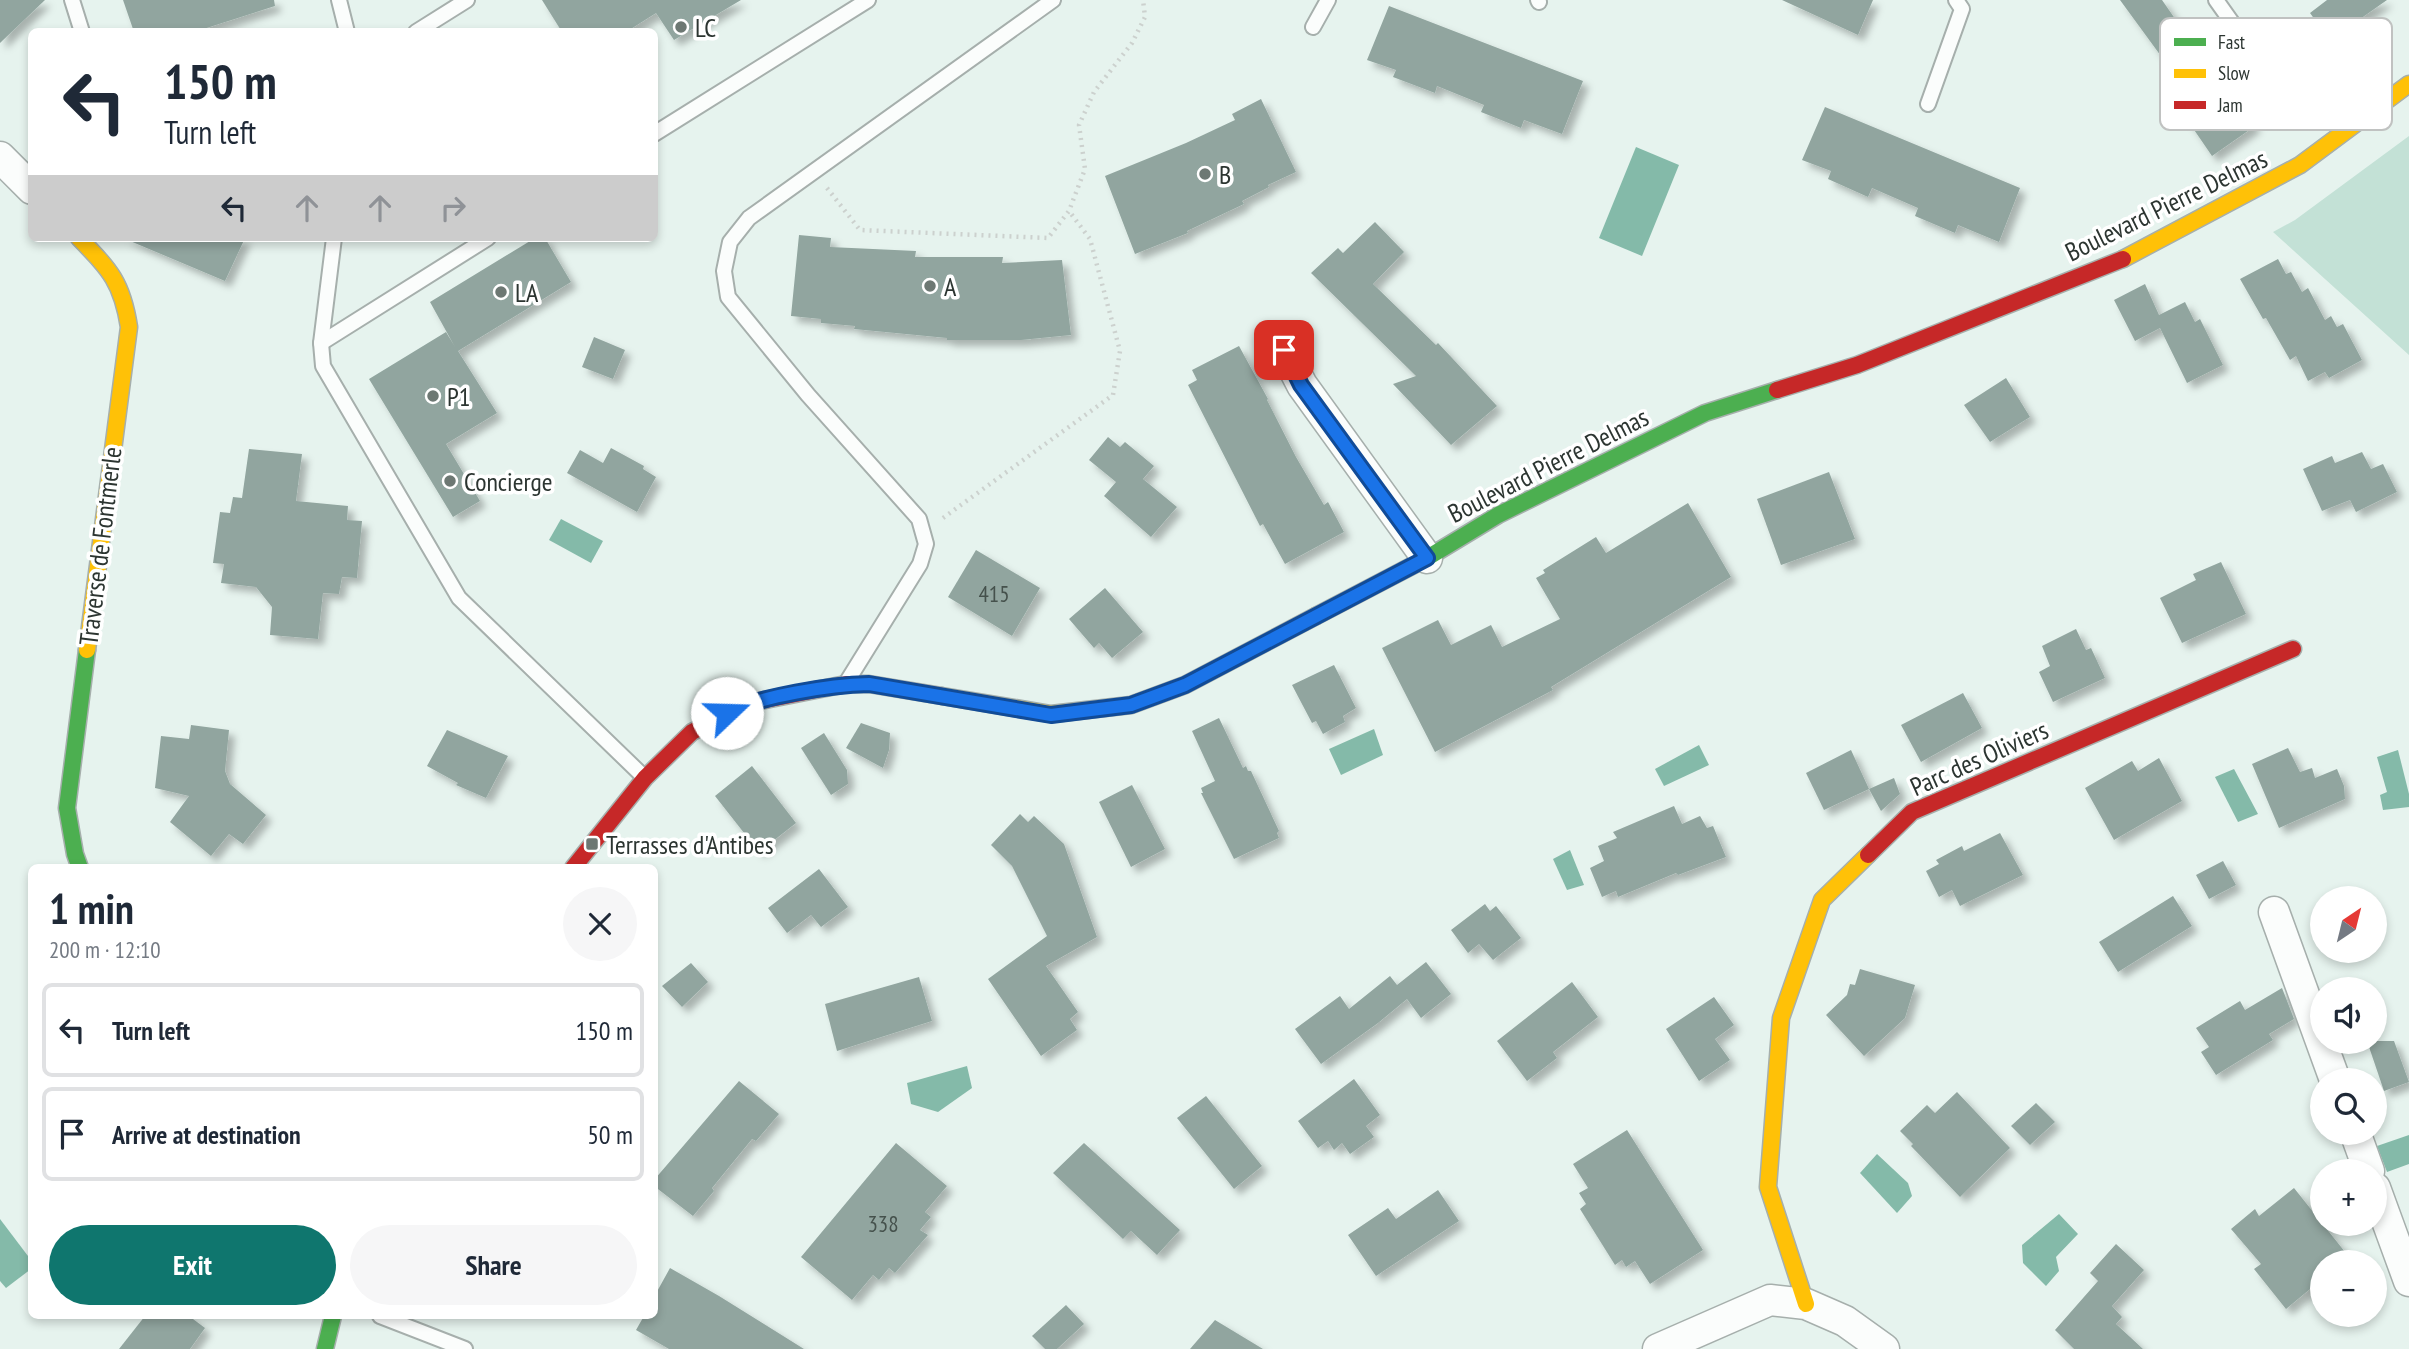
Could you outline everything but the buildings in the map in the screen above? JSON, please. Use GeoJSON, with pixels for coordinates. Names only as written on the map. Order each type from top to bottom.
{"type":"FeatureCollection","features":[{"type":"Feature","properties":{"kind":"street","name":"Boulevard Pierre Delmas"},"geometry":{"type":"LineString","coordinates":[[2392,97],[2409,84]]}},
{"type":"Feature","properties":{"kind":"street","name":"Boulevard Pierre Delmas"},"geometry":{"type":"LineString","coordinates":[[576,864],[645,778],[692,733],[745,704],[846,684],[869,684],[1051,715],[1131,705],[1185,685],[1427,558],[1498,514],[1705,413],[1857,365],[2132,255],[2300,165],[2347,130]]}},
{"type":"Feature","properties":{"kind":"street"},"geometry":{"type":"LineString","coordinates":[[0,157],[28,185]]}},
{"type":"Feature","properties":{"kind":"street","name":"Traverse de Fontmerle"},"geometry":{"type":"LineString","coordinates":[[79,864],[67,808],[129,327],[124,297],[106,266],[83,242]]}},
{"type":"Feature","properties":{"kind":"street"},"geometry":{"type":"LineString","coordinates":[[1284,350],[1301,385],[1427,558]]}},
{"type":"Feature","properties":{"kind":"street","name":"Parc des Oliviers"},"geometry":{"type":"LineString","coordinates":[[1806,1304],[1768,1187],[1782,1018],[1822,900],[1912,813],[2293,649]]}},
{"type":"Feature","properties":{"kind":"street"},"geometry":{"type":"LineString","coordinates":[[2274,912],[2331,1068]]}},
{"type":"Feature","properties":{"kind":"street"},"geometry":{"type":"LineString","coordinates":[[2387,1221],[2409,1281]]}},
{"type":"Feature","properties":{"kind":"street"},"geometry":{"type":"LineString","coordinates":[[1658,1349],[1770,1300],[1806,1304],[1845,1321],[1884,1349]]}},
{"type":"Feature","properties":{"kind":"street"},"geometry":{"type":"LineString","coordinates":[[325,1349],[333,1319]]}},
{"type":"Feature","properties":{"kind":"lane"},"geometry":{"type":"LineString","coordinates":[[72,0],[81,28]]}},
{"type":"Feature","properties":{"kind":"lane"},"geometry":{"type":"LineString","coordinates":[[339,0],[346,28]]}},
{"type":"Feature","properties":{"kind":"lane"},"geometry":{"type":"LineString","coordinates":[[422,28],[467,0]]}},
{"type":"Feature","properties":{"kind":"lane"},"geometry":{"type":"LineString","coordinates":[[658,131],[868,0]]}},
{"type":"Feature","properties":{"kind":"lane"},"geometry":{"type":"LineString","coordinates":[[846,684],[920,564],[926,544],[923,532],[919,519],[808,395],[728,297],[724,271],[730,242],[750,218],[1053,0]]}},
{"type":"Feature","properties":{"kind":"lane"},"geometry":{"type":"LineString","coordinates":[[1313,27],[1328,0]]}},
{"type":"Feature","properties":{"kind":"lane"},"geometry":{"type":"LineString","coordinates":[[1928,104],[1962,9],[1956,0]]}},
{"type":"Feature","properties":{"kind":"lane"},"geometry":{"type":"LineString","coordinates":[[2216,0],[2229,18]]}},
{"type":"Feature","properties":{"kind":"lane"},"geometry":{"type":"LineString","coordinates":[[334,242],[321,343],[323,366],[459,598],[645,778]]}},
{"type":"Feature","properties":{"kind":"lane"},"geometry":{"type":"LineString","coordinates":[[321,343],[482,242]]}},
{"type":"Feature","properties":{"kind":"lane"},"geometry":{"type":"LineString","coordinates":[[388,1319],[465,1349]]}},
{"type":"Feature","properties":{"kind":"path"},"geometry":{"type":"LineString","coordinates":[[814,172],[860,230],[1048,238],[1069,211],[1085,169],[1079,125],[1094,92],[1132,43],[1145,17],[1143,0]]}},
{"type":"Feature","properties":{"kind":"path"},"geometry":{"type":"LineString","coordinates":[[923,532],[1113,395],[1120,351],[1090,239],[1069,211]]}},
{"type":"Feature","properties":{"kind":"shaded area"},"geometry":{"type":"Polygon","coordinates":[[[2409,136],[2409,355],[2273,232],[2295,220],[2409,136]]]}},
{"type":"Feature","properties":{"kind":"shaded area"},"geometry":{"type":"Polygon","coordinates":[[[1636,147],[1679,165],[1642,256],[1599,238],[1636,147]]]}},
{"type":"Feature","properties":{"kind":"shaded area"},"geometry":{"type":"Polygon","coordinates":[[[561,519],[603,541],[591,563],[549,540],[561,519]]]}},
{"type":"Feature","properties":{"kind":"shaded area"},"geometry":{"type":"Polygon","coordinates":[[[1374,729],[1383,755],[1341,775],[1329,749],[1374,729]]]}},
{"type":"Feature","properties":{"kind":"shaded area"},"geometry":{"type":"Polygon","coordinates":[[[1699,745],[1709,765],[1664,786],[1655,769],[1699,745]]]}},
{"type":"Feature","properties":{"kind":"shaded area"},"geometry":{"type":"Polygon","coordinates":[[[2398,750],[2409,794],[2409,807],[2383,810],[2380,795],[2387,792],[2377,757],[2398,750]]]}},
{"type":"Feature","properties":{"kind":"shaded area"},"geometry":{"type":"Polygon","coordinates":[[[2234,769],[2258,814],[2238,822],[2215,777],[2234,769]]]}},
{"type":"Feature","properties":{"kind":"shaded area"},"geometry":{"type":"Polygon","coordinates":[[[1570,850],[1584,885],[1567,890],[1553,859],[1570,850]]]}},
{"type":"Feature","properties":{"kind":"shaded area"},"geometry":{"type":"Polygon","coordinates":[[[967,1066],[972,1088],[938,1112],[911,1104],[907,1083],[967,1066]]]}},
{"type":"Feature","properties":{"kind":"shaded area"},"geometry":{"type":"Polygon","coordinates":[[[2409,1135],[2409,1164],[2387,1172],[2387,1159],[2382,1159],[2377,1146],[2387,1145],[2387,1143],[2409,1135]]]}},
{"type":"Feature","properties":{"kind":"shaded area"},"geometry":{"type":"Polygon","coordinates":[[[1877,1154],[1908,1183],[1912,1196],[1897,1213],[1860,1173],[1877,1154]]]}},
{"type":"Feature","properties":{"kind":"shaded area"},"geometry":{"type":"Polygon","coordinates":[[[2059,1214],[2078,1234],[2056,1257],[2059,1271],[2046,1286],[2023,1263],[2022,1245],[2059,1214]]]}},
{"type":"Feature","properties":{"kind":"shaded area"},"geometry":{"type":"Polygon","coordinates":[[[0,1219],[28,1256],[28,1271],[6,1288],[0,1281],[0,1219]]]}},
{"type":"Feature","properties":{"kind":"traffic: fast"},"geometry":{"type":"LineString","coordinates":[[1316,616],[1427,558],[1498,515],[1705,413],[1777,390]]}},
{"type":"Feature","properties":{"kind":"traffic: fast"},"geometry":{"type":"LineString","coordinates":[[79,864],[67,808],[87,650]]}},
{"type":"Feature","properties":{"kind":"traffic: fast"},"geometry":{"type":"LineString","coordinates":[[325,1349],[332,1319]]}},
{"type":"Feature","properties":{"kind":"traffic: slow"},"geometry":{"type":"LineString","coordinates":[[2392,97],[2409,84]]}},
{"type":"Feature","properties":{"kind":"traffic: slow"},"geometry":{"type":"LineString","coordinates":[[2123,259],[2300,165],[2347,130]]}},
{"type":"Feature","properties":{"kind":"traffic: slow"},"geometry":{"type":"LineString","coordinates":[[83,242],[113,278],[123,299],[129,327],[87,650]]}},
{"type":"Feature","properties":{"kind":"traffic: slow"},"geometry":{"type":"LineString","coordinates":[[942,696],[1051,714],[1131,705],[1185,685],[1316,616]]}},
{"type":"Feature","properties":{"kind":"traffic: slow"},"geometry":{"type":"LineString","coordinates":[[1806,1304],[1768,1187],[1781,1018],[1822,900],[1868,855]]}},
{"type":"Feature","properties":{"kind":"traffic: jam"},"geometry":{"type":"LineString","coordinates":[[1777,390],[1857,365],[2123,259]]}},
{"type":"Feature","properties":{"kind":"traffic: jam"},"geometry":{"type":"LineString","coordinates":[[1868,855],[1912,812],[2293,649]]}},
{"type":"Feature","properties":{"kind":"traffic: jam"},"geometry":{"type":"LineString","coordinates":[[576,864],[645,778],[692,732],[745,704],[846,684],[869,684],[942,696]]}},
{"type":"Feature","properties":{"kind":"place","name":"LC"},"geometry":{"type":"Point","coordinates":[681,27]}},
{"type":"Feature","properties":{"kind":"place","name":"B"},"geometry":{"type":"Point","coordinates":[1205,174]}},
{"type":"Feature","properties":{"kind":"place","name":"A"},"geometry":{"type":"Point","coordinates":[930,286]}},
{"type":"Feature","properties":{"kind":"place","name":"LA"},"geometry":{"type":"Point","coordinates":[501,292]}},
{"type":"Feature","properties":{"kind":"place","name":"P1"},"geometry":{"type":"Point","coordinates":[433,396]}},
{"type":"Feature","properties":{"kind":"place","name":"Concierge"},"geometry":{"type":"Point","coordinates":[450,481]}},
{"type":"Feature","properties":{"kind":"place","name":"Terrasses d'Antibes"},"geometry":{"type":"Point","coordinates":[592,844]}},
{"type":"Feature","properties":{"kind":"route"},"geometry":{"type":"LineString","coordinates":[[727,713],[745,704],[846,684],[869,684],[1051,715],[1131,705],[1185,685],[1427,558],[1301,385],[1284,350]]}}]}
